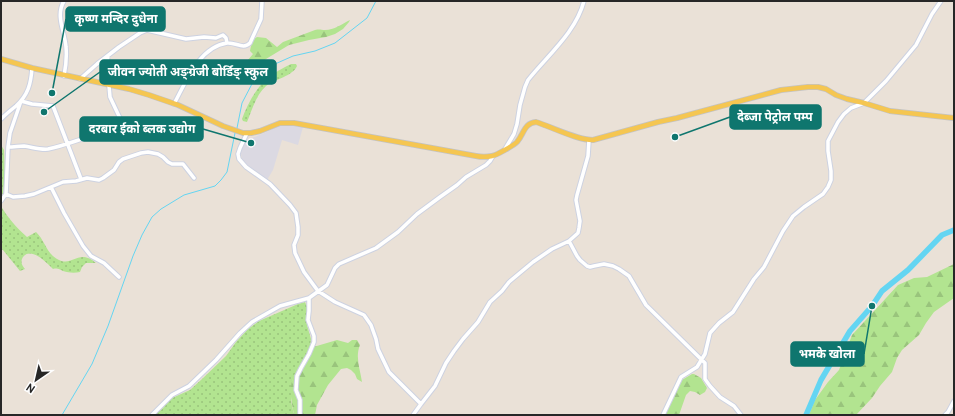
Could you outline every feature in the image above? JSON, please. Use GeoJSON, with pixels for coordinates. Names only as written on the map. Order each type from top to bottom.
{"type":"FeatureCollection","features":[{"type":"Feature","properties":{"kind":"main road"},"geometry":{"type":"LineString","coordinates":[[1,59],[64,76],[129,89],[149,95],[174,104],[223,126],[245,133],[260,131],[280,123],[294,123],[476,156],[493,156],[516,143],[531,122],[536,122],[572,135],[593,140],[782,90],[808,87],[826,89],[847,99],[890,111],[954,118]]}},
{"type":"Feature","properties":{"kind":"street"},"geometry":{"type":"LineString","coordinates":[[64,1],[61,7],[60,16],[66,45],[64,76]]}},
{"type":"Feature","properties":{"kind":"street"},"geometry":{"type":"LineString","coordinates":[[174,104],[195,65],[208,51],[227,43],[244,47],[248,46],[261,19],[262,1]]}},
{"type":"Feature","properties":{"kind":"street"},"geometry":{"type":"LineString","coordinates":[[505,149],[511,141],[518,124],[520,105],[528,80],[574,25],[582,10],[584,1]]}},
{"type":"Feature","properties":{"kind":"street"},"geometry":{"type":"LineString","coordinates":[[663,415],[681,377],[698,367],[705,354],[710,333],[719,323],[733,312],[754,279],[764,267],[783,231],[793,216],[823,194],[828,187],[831,180],[831,171],[828,141],[838,122],[851,108],[864,103],[886,81],[916,45],[932,14],[942,1]]}},
{"type":"Feature","properties":{"kind":"street"},"geometry":{"type":"LineString","coordinates":[[80,79],[108,56],[140,33],[147,30],[186,38],[216,38],[222,35],[226,38],[227,43]]}},
{"type":"Feature","properties":{"kind":"street"},"geometry":{"type":"LineString","coordinates":[[108,56],[107,63],[110,97],[126,131]]}},
{"type":"Feature","properties":{"kind":"street"},"geometry":{"type":"LineString","coordinates":[[1,119],[25,96],[31,80],[32,68]]}},
{"type":"Feature","properties":{"kind":"street"},"geometry":{"type":"LineString","coordinates":[[21,101],[32,104],[53,106],[81,179]]}},
{"type":"Feature","properties":{"kind":"street"},"geometry":{"type":"LineString","coordinates":[[1,201],[6,194],[10,133],[21,101]]}},
{"type":"Feature","properties":{"kind":"street"},"geometry":{"type":"LineString","coordinates":[[8,147],[19,146],[47,149],[102,133],[126,131],[154,137]]}},
{"type":"Feature","properties":{"kind":"street"},"geometry":{"type":"LineString","coordinates":[[245,133],[238,154],[239,159],[246,167],[270,184],[296,213],[298,235],[294,245],[295,253],[304,272],[318,291],[335,302],[364,315],[372,325],[378,349],[389,372],[421,404]]}},
{"type":"Feature","properties":{"kind":"street"},"geometry":{"type":"LineString","coordinates":[[413,415],[435,386],[446,363],[454,351],[478,322],[490,302],[509,282],[538,258],[569,241],[578,233],[580,221],[576,200],[588,156],[589,140]]}},
{"type":"Feature","properties":{"kind":"street"},"geometry":{"type":"LineString","coordinates":[[6,194],[13,196],[25,196],[34,194],[63,182],[87,178],[99,180],[114,170],[123,159],[148,152],[158,154],[172,164],[183,164],[194,178]]}},
{"type":"Feature","properties":{"kind":"street"},"geometry":{"type":"LineString","coordinates":[[152,415],[172,395],[189,386],[252,322],[280,306],[309,298],[327,285],[335,268],[339,264],[376,248],[398,232],[417,214],[490,162],[493,156]]}},
{"type":"Feature","properties":{"kind":"street"},"geometry":{"type":"LineString","coordinates":[[51,187],[83,246],[91,256],[104,262],[119,277]]}},
{"type":"Feature","properties":{"kind":"street"},"geometry":{"type":"LineString","coordinates":[[569,241],[577,256],[587,266],[590,267],[604,264],[613,266],[629,276],[646,305],[705,363],[705,379],[710,386],[720,398],[734,406],[742,415]]}},
{"type":"Feature","properties":{"kind":"street"},"geometry":{"type":"LineString","coordinates":[[300,415],[300,400],[296,390],[297,376],[314,342],[314,336],[308,320],[309,298]]}},
{"type":"Feature","properties":{"kind":"street"},"geometry":{"type":"LineString","coordinates":[[945,415],[954,401]]}},
{"type":"Feature","properties":{"kind":"shaded area"},"geometry":{"type":"Polygon","coordinates":[[[281,124],[303,127],[298,145],[282,140],[273,170],[267,180],[243,162],[241,150],[246,140],[269,131],[281,124]]]}},
{"type":"Feature","properties":{"kind":"green space"},"geometry":{"type":"Polygon","coordinates":[[[350,20],[343,29],[335,34],[289,45],[266,59],[256,68],[250,65],[247,61],[253,54],[250,51],[253,41],[257,37],[266,38],[277,47],[283,42],[315,30],[332,29],[350,20]]]}},
{"type":"Feature","properties":{"kind":"green space"},"geometry":{"type":"Polygon","coordinates":[[[291,64],[296,64],[297,66],[288,75],[266,86],[257,98],[247,122],[243,121],[242,119],[247,108],[260,85],[271,75],[291,64]]]}},
{"type":"Feature","properties":{"kind":"green space"},"geometry":{"type":"Polygon","coordinates":[[[1,145],[4,150],[5,176],[3,193],[1,197],[1,145]]]}},
{"type":"Feature","properties":{"kind":"green space"},"geometry":{"type":"Polygon","coordinates":[[[1,206],[12,222],[27,237],[36,232],[42,239],[48,251],[59,260],[64,262],[85,257],[96,263],[86,263],[80,272],[67,272],[53,269],[39,257],[30,253],[23,257],[22,263],[25,269],[20,271],[1,249],[1,206]]]}},
{"type":"Feature","properties":{"kind":"green space"},"geometry":{"type":"Polygon","coordinates":[[[954,264],[954,298],[934,312],[919,335],[902,350],[897,358],[892,372],[872,398],[856,415],[809,415],[815,400],[839,370],[852,335],[898,285],[914,278],[927,277],[954,264]]]}},
{"type":"Feature","properties":{"kind":"green space"},"geometry":{"type":"Polygon","coordinates":[[[305,302],[307,307],[307,325],[311,339],[310,348],[292,381],[291,401],[294,415],[153,415],[161,410],[172,398],[190,390],[226,356],[248,329],[259,321],[305,302]]]}},
{"type":"Feature","properties":{"kind":"green space"},"geometry":{"type":"Polygon","coordinates":[[[337,340],[348,343],[352,340],[357,340],[360,345],[358,359],[362,382],[357,379],[351,370],[347,368],[341,369],[328,385],[317,405],[315,415],[294,415],[291,398],[293,377],[310,348],[337,340]]]}},
{"type":"Feature","properties":{"kind":"green space"},"geometry":{"type":"Polygon","coordinates":[[[692,374],[701,378],[707,388],[705,392],[700,395],[690,391],[686,395],[679,415],[665,415],[682,380],[692,374]]]}},
{"type":"Feature","properties":{"kind":"waterway"},"geometry":{"type":"LineString","coordinates":[[237,128],[242,103],[254,80],[275,64],[293,56],[315,51],[335,43],[367,18],[376,1]]}},
{"type":"Feature","properties":{"kind":"waterway"},"geometry":{"type":"LineString","coordinates":[[62,415],[92,364],[108,326],[133,256],[152,217],[161,209],[184,195],[215,186],[221,180],[227,172],[235,133]]}},
{"type":"Feature","properties":{"kind":"waterway"},"geometry":{"type":"LineString","coordinates":[[806,415],[821,380],[850,331],[872,306],[882,291],[908,270],[942,235],[954,230]]}},
{"type":"Feature","properties":{"kind":"place","name":"कृष्ण मन्दिर दुधेना"},"geometry":{"type":"Point","coordinates":[52,93]}},
{"type":"Feature","properties":{"kind":"place","name":"जीवन ज्योती अङ्ग्रेजी बोर्डिङ् स्कुल"},"geometry":{"type":"Point","coordinates":[44,112]}},
{"type":"Feature","properties":{"kind":"place","name":"देब्जा पेट्रोल पम्प"},"geometry":{"type":"Point","coordinates":[675,137]}},
{"type":"Feature","properties":{"kind":"place","name":"दरबार ईको ब्लक उद्योग"},"geometry":{"type":"Point","coordinates":[251,143]}},
{"type":"Feature","properties":{"kind":"place","name":"भमके खोला"},"geometry":{"type":"Point","coordinates":[872,306]}}]}
